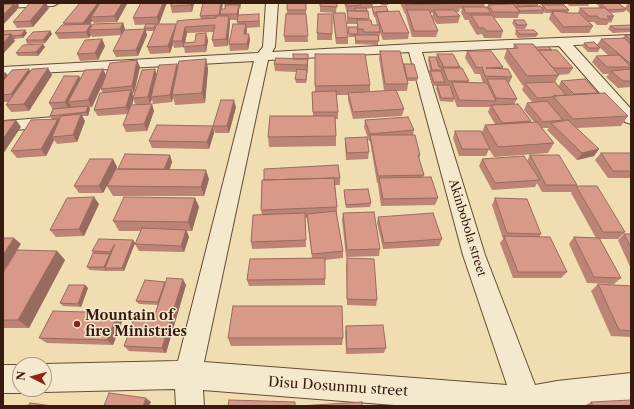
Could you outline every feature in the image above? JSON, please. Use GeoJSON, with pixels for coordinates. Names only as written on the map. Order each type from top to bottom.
{"type":"FeatureCollection","features":[{"type":"Feature","properties":{"kind":"street"},"geometry":{"type":"LineString","coordinates":[[3,5],[53,3]]}},
{"type":"Feature","properties":{"kind":"street"},"geometry":{"type":"LineString","coordinates":[[190,406],[188,376],[262,56],[269,47],[272,3]]}},
{"type":"Feature","properties":{"kind":"street"},"geometry":{"type":"LineString","coordinates":[[3,71],[414,48],[631,39]]}},
{"type":"Feature","properties":{"kind":"street"},"geometry":{"type":"LineString","coordinates":[[563,42],[631,119]]}},
{"type":"Feature","properties":{"kind":"street","name":"Akinbobola street"},"geometry":{"type":"LineString","coordinates":[[414,48],[474,255],[527,404]]}},
{"type":"Feature","properties":{"kind":"street"},"geometry":{"type":"LineString","coordinates":[[3,126],[70,121]]}},
{"type":"Feature","properties":{"kind":"street","name":"Disu Dosunmu street"},"geometry":{"type":"LineString","coordinates":[[52,378],[188,376],[527,404],[557,395],[631,387]]}},
{"type":"Feature","properties":{"kind":"building"},"geometry":{"type":"Polygon","coordinates":[[[30,3],[45,3],[30,21],[13,22],[30,3]]]}},
{"type":"Feature","properties":{"kind":"building"},"geometry":{"type":"Polygon","coordinates":[[[80,3],[98,3],[83,23],[63,23],[80,3]]]}},
{"type":"Feature","properties":{"kind":"building"},"geometry":{"type":"Polygon","coordinates":[[[100,3],[122,3],[114,16],[91,17],[100,3]]]}},
{"type":"Feature","properties":{"kind":"building"},"geometry":{"type":"Polygon","coordinates":[[[141,3],[163,3],[157,17],[133,18],[141,3]]]}},
{"type":"Feature","properties":{"kind":"building"},"geometry":{"type":"Polygon","coordinates":[[[172,3],[191,3],[191,5],[171,6],[172,3]]]}},
{"type":"Feature","properties":{"kind":"building"},"geometry":{"type":"Polygon","coordinates":[[[203,3],[221,3],[219,15],[200,16],[203,3]]]}},
{"type":"Feature","properties":{"kind":"building"},"geometry":{"type":"Polygon","coordinates":[[[239,3],[239,4],[227,4],[239,3]]]}},
{"type":"Feature","properties":{"kind":"building"},"geometry":{"type":"Polygon","coordinates":[[[287,3],[306,3],[306,10],[287,10],[287,3]]]}},
{"type":"Feature","properties":{"kind":"building"},"geometry":{"type":"Polygon","coordinates":[[[320,3],[337,3],[337,7],[320,6],[320,3]]]}},
{"type":"Feature","properties":{"kind":"building"},"geometry":{"type":"Polygon","coordinates":[[[346,3],[360,3],[361,5],[347,6],[346,3]]]}},
{"type":"Feature","properties":{"kind":"building"},"geometry":{"type":"Polygon","coordinates":[[[405,3],[462,3],[406,5],[405,3]]]}},
{"type":"Feature","properties":{"kind":"building"},"geometry":{"type":"Polygon","coordinates":[[[516,3],[536,3],[538,5],[518,5],[516,3]]]}},
{"type":"Feature","properties":{"kind":"building"},"geometry":{"type":"Polygon","coordinates":[[[600,3],[618,3],[626,9],[608,10],[600,3]]]}},
{"type":"Feature","properties":{"kind":"building"},"geometry":{"type":"Polygon","coordinates":[[[3,4],[14,4],[3,15],[3,4]]]}},
{"type":"Feature","properties":{"kind":"building"},"geometry":{"type":"Polygon","coordinates":[[[513,4],[520,12],[493,12],[488,5],[513,4]]]}},
{"type":"Feature","properties":{"kind":"building"},"geometry":{"type":"Polygon","coordinates":[[[226,5],[239,5],[237,14],[220,14],[221,9],[225,9],[226,5]]]}},
{"type":"Feature","properties":{"kind":"building"},"geometry":{"type":"Polygon","coordinates":[[[542,5],[564,5],[569,10],[547,10],[542,5]]]}},
{"type":"Feature","properties":{"kind":"building"},"geometry":{"type":"Polygon","coordinates":[[[386,6],[388,11],[376,12],[374,14],[372,7],[386,6]]]}},
{"type":"Feature","properties":{"kind":"building"},"geometry":{"type":"Polygon","coordinates":[[[540,6],[544,10],[520,11],[516,7],[540,6]]]}},
{"type":"Feature","properties":{"kind":"building"},"geometry":{"type":"Polygon","coordinates":[[[463,7],[487,7],[491,13],[466,13],[463,7]]]}},
{"type":"Feature","properties":{"kind":"building"},"geometry":{"type":"Polygon","coordinates":[[[355,8],[366,8],[367,11],[355,11],[355,8]]]}},
{"type":"Feature","properties":{"kind":"building"},"geometry":{"type":"Polygon","coordinates":[[[580,8],[605,8],[614,16],[607,16],[611,19],[600,19],[597,16],[589,16],[580,8]]]}},
{"type":"Feature","properties":{"kind":"building"},"geometry":{"type":"Polygon","coordinates":[[[407,10],[429,10],[438,31],[414,31],[407,10]]]}},
{"type":"Feature","properties":{"kind":"building"},"geometry":{"type":"Polygon","coordinates":[[[434,10],[454,10],[460,16],[438,17],[434,10]]]}},
{"type":"Feature","properties":{"kind":"building"},"geometry":{"type":"Polygon","coordinates":[[[347,11],[368,11],[369,19],[348,18],[347,11]]]}},
{"type":"Feature","properties":{"kind":"building"},"geometry":{"type":"Polygon","coordinates":[[[399,11],[409,33],[383,33],[376,12],[399,11]]]}},
{"type":"Feature","properties":{"kind":"building"},"geometry":{"type":"Polygon","coordinates":[[[552,11],[579,13],[593,26],[564,27],[552,11]]]}},
{"type":"Feature","properties":{"kind":"building"},"geometry":{"type":"Polygon","coordinates":[[[333,13],[345,13],[348,37],[336,38],[333,13]]]}},
{"type":"Feature","properties":{"kind":"building"},"geometry":{"type":"Polygon","coordinates":[[[259,14],[259,21],[237,22],[238,15],[259,14]]]}},
{"type":"Feature","properties":{"kind":"building"},"geometry":{"type":"Polygon","coordinates":[[[286,14],[306,14],[308,36],[284,36],[286,14]]]}},
{"type":"Feature","properties":{"kind":"building"},"geometry":{"type":"Polygon","coordinates":[[[318,14],[332,14],[332,34],[317,33],[318,14]]]}},
{"type":"Feature","properties":{"kind":"building"},"geometry":{"type":"Polygon","coordinates":[[[471,15],[492,15],[503,31],[486,31],[484,28],[479,28],[471,15]]]}},
{"type":"Feature","properties":{"kind":"building"},"geometry":{"type":"Polygon","coordinates":[[[216,16],[229,16],[226,39],[212,40],[215,25],[185,27],[182,41],[172,41],[176,25],[168,46],[147,47],[157,24],[177,24],[177,21],[216,18],[216,16]]]}},
{"type":"Feature","properties":{"kind":"building"},"geometry":{"type":"Polygon","coordinates":[[[357,20],[371,20],[372,25],[379,25],[380,32],[364,32],[363,29],[358,29],[357,20]]]}},
{"type":"Feature","properties":{"kind":"building"},"geometry":{"type":"Polygon","coordinates":[[[514,20],[524,20],[527,25],[517,25],[514,20]]]}},
{"type":"Feature","properties":{"kind":"building"},"geometry":{"type":"Polygon","coordinates":[[[123,23],[120,29],[89,30],[93,24],[123,23]]]}},
{"type":"Feature","properties":{"kind":"building"},"geometry":{"type":"Polygon","coordinates":[[[91,24],[86,32],[55,33],[62,25],[91,24]]]}},
{"type":"Feature","properties":{"kind":"building"},"geometry":{"type":"Polygon","coordinates":[[[146,24],[156,24],[154,28],[144,28],[146,24]]]}},
{"type":"Feature","properties":{"kind":"building"},"geometry":{"type":"Polygon","coordinates":[[[233,24],[246,24],[244,34],[249,34],[247,44],[229,44],[233,24]]]}},
{"type":"Feature","properties":{"kind":"building"},"geometry":{"type":"Polygon","coordinates":[[[631,25],[631,29],[615,29],[610,26],[631,25]]]}},
{"type":"Feature","properties":{"kind":"building"},"geometry":{"type":"Polygon","coordinates":[[[348,27],[357,27],[358,34],[349,34],[348,27]]]}},
{"type":"Feature","properties":{"kind":"building"},"geometry":{"type":"Polygon","coordinates":[[[145,29],[136,50],[113,51],[124,30],[145,29]]]}},
{"type":"Feature","properties":{"kind":"building"},"geometry":{"type":"Polygon","coordinates":[[[25,30],[21,35],[3,35],[3,31],[25,30]]]}},
{"type":"Feature","properties":{"kind":"building"},"geometry":{"type":"Polygon","coordinates":[[[516,30],[534,30],[538,34],[520,34],[516,30]]]}},
{"type":"Feature","properties":{"kind":"building"},"geometry":{"type":"Polygon","coordinates":[[[50,31],[43,40],[26,40],[33,32],[50,31]]]}},
{"type":"Feature","properties":{"kind":"building"},"geometry":{"type":"Polygon","coordinates":[[[206,33],[205,45],[183,47],[184,43],[195,42],[196,34],[206,33]]]}},
{"type":"Feature","properties":{"kind":"building"},"geometry":{"type":"Polygon","coordinates":[[[11,34],[3,43],[3,35],[11,34]]]}},
{"type":"Feature","properties":{"kind":"building"},"geometry":{"type":"Polygon","coordinates":[[[355,35],[378,35],[379,41],[356,41],[355,35]]]}},
{"type":"Feature","properties":{"kind":"building"},"geometry":{"type":"Polygon","coordinates":[[[625,35],[631,35],[631,40],[625,35]]]}},
{"type":"Feature","properties":{"kind":"building"},"geometry":{"type":"Polygon","coordinates":[[[624,38],[631,44],[631,64],[601,39],[624,38]]]}},
{"type":"Feature","properties":{"kind":"building"},"geometry":{"type":"Polygon","coordinates":[[[102,39],[95,53],[77,54],[85,40],[102,39]]]}},
{"type":"Feature","properties":{"kind":"building"},"geometry":{"type":"Polygon","coordinates":[[[594,42],[600,48],[589,48],[584,43],[594,42]]]}},
{"type":"Feature","properties":{"kind":"building"},"geometry":{"type":"Polygon","coordinates":[[[43,44],[36,52],[16,53],[23,45],[43,44]]]}},
{"type":"Feature","properties":{"kind":"building"},"geometry":{"type":"Polygon","coordinates":[[[514,44],[533,44],[559,75],[527,76],[507,49],[518,48],[514,44]]]}},
{"type":"Feature","properties":{"kind":"building"},"geometry":{"type":"Polygon","coordinates":[[[535,47],[549,47],[552,50],[538,50],[535,47]]]}},
{"type":"Feature","properties":{"kind":"building"},"geometry":{"type":"Polygon","coordinates":[[[538,50],[557,50],[573,68],[553,68],[538,50]]]}},
{"type":"Feature","properties":{"kind":"building"},"geometry":{"type":"Polygon","coordinates":[[[380,51],[400,51],[408,84],[385,84],[380,51]]]}},
{"type":"Feature","properties":{"kind":"building"},"geometry":{"type":"Polygon","coordinates":[[[467,51],[491,51],[503,67],[486,68],[508,69],[512,77],[485,76],[482,67],[477,68],[467,51]]]}},
{"type":"Feature","properties":{"kind":"building"},"geometry":{"type":"Polygon","coordinates":[[[293,54],[308,54],[308,59],[293,59],[293,54]]]}},
{"type":"Feature","properties":{"kind":"building"},"geometry":{"type":"Polygon","coordinates":[[[315,54],[365,54],[370,85],[315,86],[315,54]]]}},
{"type":"Feature","properties":{"kind":"building"},"geometry":{"type":"Polygon","coordinates":[[[437,54],[453,54],[460,67],[444,67],[437,54]]]}},
{"type":"Feature","properties":{"kind":"building"},"geometry":{"type":"Polygon","coordinates":[[[619,55],[631,67],[607,67],[596,56],[619,55]]]}},
{"type":"Feature","properties":{"kind":"building"},"geometry":{"type":"Polygon","coordinates":[[[429,57],[436,57],[439,67],[441,67],[442,70],[432,70],[429,57]]]}},
{"type":"Feature","properties":{"kind":"building"},"geometry":{"type":"Polygon","coordinates":[[[276,58],[308,59],[307,65],[274,64],[276,58]]]}},
{"type":"Feature","properties":{"kind":"building"},"geometry":{"type":"Polygon","coordinates":[[[206,59],[202,93],[172,95],[179,61],[206,59]]]}},
{"type":"Feature","properties":{"kind":"building"},"geometry":{"type":"Polygon","coordinates":[[[137,60],[132,86],[101,89],[110,63],[137,60]]]}},
{"type":"Feature","properties":{"kind":"building"},"geometry":{"type":"Polygon","coordinates":[[[177,64],[170,95],[151,97],[159,65],[177,64]]]}},
{"type":"Feature","properties":{"kind":"building"},"geometry":{"type":"Polygon","coordinates":[[[404,64],[414,64],[418,78],[407,78],[404,64]]]}},
{"type":"Feature","properties":{"kind":"building"},"geometry":{"type":"Polygon","coordinates":[[[48,68],[24,104],[6,105],[32,69],[48,68]]]}},
{"type":"Feature","properties":{"kind":"building"},"geometry":{"type":"Polygon","coordinates":[[[443,68],[462,68],[469,81],[448,81],[443,68]]]}},
{"type":"Feature","properties":{"kind":"building"},"geometry":{"type":"Polygon","coordinates":[[[29,69],[11,94],[3,95],[3,81],[12,70],[29,69]]]}},
{"type":"Feature","properties":{"kind":"building"},"geometry":{"type":"Polygon","coordinates":[[[103,69],[88,100],[68,102],[85,70],[103,69]]]}},
{"type":"Feature","properties":{"kind":"building"},"geometry":{"type":"Polygon","coordinates":[[[155,69],[148,97],[133,98],[142,70],[155,69]]]}},
{"type":"Feature","properties":{"kind":"building"},"geometry":{"type":"Polygon","coordinates":[[[297,69],[307,70],[306,80],[295,79],[297,69]]]}},
{"type":"Feature","properties":{"kind":"building"},"geometry":{"type":"Polygon","coordinates":[[[631,69],[631,81],[623,81],[611,71],[631,69]]]}},
{"type":"Feature","properties":{"kind":"building"},"geometry":{"type":"Polygon","coordinates":[[[430,71],[441,71],[445,82],[434,82],[430,71]]]}},
{"type":"Feature","properties":{"kind":"building"},"geometry":{"type":"Polygon","coordinates":[[[64,76],[79,76],[65,102],[49,103],[64,76]]]}},
{"type":"Feature","properties":{"kind":"building"},"geometry":{"type":"Polygon","coordinates":[[[487,79],[506,79],[517,99],[496,98],[487,79]]]}},
{"type":"Feature","properties":{"kind":"building"},"geometry":{"type":"Polygon","coordinates":[[[585,79],[598,93],[574,94],[561,81],[585,79]]]}},
{"type":"Feature","properties":{"kind":"building"},"geometry":{"type":"Polygon","coordinates":[[[452,82],[487,83],[496,101],[459,100],[452,82]]]}},
{"type":"Feature","properties":{"kind":"building"},"geometry":{"type":"Polygon","coordinates":[[[555,82],[566,95],[537,98],[525,83],[555,82]]]}},
{"type":"Feature","properties":{"kind":"building"},"geometry":{"type":"Polygon","coordinates":[[[437,85],[450,85],[454,98],[441,98],[437,85]]]}},
{"type":"Feature","properties":{"kind":"building"},"geometry":{"type":"Polygon","coordinates":[[[131,90],[126,107],[94,110],[100,93],[131,90]]]}},
{"type":"Feature","properties":{"kind":"building"},"geometry":{"type":"Polygon","coordinates":[[[396,90],[404,109],[353,112],[348,93],[396,90]]]}},
{"type":"Feature","properties":{"kind":"building"},"geometry":{"type":"Polygon","coordinates":[[[336,91],[338,112],[313,112],[312,92],[336,91]]]}},
{"type":"Feature","properties":{"kind":"building"},"geometry":{"type":"Polygon","coordinates":[[[605,93],[628,116],[573,119],[553,96],[605,93]]]}},
{"type":"Feature","properties":{"kind":"building"},"geometry":{"type":"Polygon","coordinates":[[[221,100],[234,100],[227,126],[213,126],[221,100]]]}},
{"type":"Feature","properties":{"kind":"building"},"geometry":{"type":"Polygon","coordinates":[[[547,101],[563,120],[543,122],[527,103],[547,101]]]}},
{"type":"Feature","properties":{"kind":"building"},"geometry":{"type":"Polygon","coordinates":[[[152,104],[144,124],[123,125],[131,105],[152,104]]]}},
{"type":"Feature","properties":{"kind":"building"},"geometry":{"type":"Polygon","coordinates":[[[518,104],[531,121],[502,123],[491,105],[518,104]]]}},
{"type":"Feature","properties":{"kind":"building"},"geometry":{"type":"Polygon","coordinates":[[[88,106],[86,112],[50,116],[53,109],[88,106]]]}},
{"type":"Feature","properties":{"kind":"building"},"geometry":{"type":"Polygon","coordinates":[[[81,114],[73,135],[52,137],[61,116],[81,114]]]}},
{"type":"Feature","properties":{"kind":"building"},"geometry":{"type":"Polygon","coordinates":[[[270,116],[335,116],[336,136],[268,137],[270,116]]]}},
{"type":"Feature","properties":{"kind":"building"},"geometry":{"type":"Polygon","coordinates":[[[408,117],[414,130],[370,134],[365,120],[408,117]]]}},
{"type":"Feature","properties":{"kind":"building"},"geometry":{"type":"Polygon","coordinates":[[[58,119],[41,149],[11,151],[31,120],[58,119]]]}},
{"type":"Feature","properties":{"kind":"building"},"geometry":{"type":"Polygon","coordinates":[[[16,120],[3,139],[3,121],[16,120]]]}},
{"type":"Feature","properties":{"kind":"building"},"geometry":{"type":"Polygon","coordinates":[[[568,120],[599,149],[582,153],[551,123],[568,120]]]}},
{"type":"Feature","properties":{"kind":"building"},"geometry":{"type":"Polygon","coordinates":[[[537,122],[554,143],[498,147],[485,125],[537,122]]]}},
{"type":"Feature","properties":{"kind":"building"},"geometry":{"type":"Polygon","coordinates":[[[157,125],[213,126],[207,142],[149,141],[157,125]]]}},
{"type":"Feature","properties":{"kind":"building"},"geometry":{"type":"Polygon","coordinates":[[[455,131],[481,131],[490,149],[462,149],[455,131]]]}},
{"type":"Feature","properties":{"kind":"building"},"geometry":{"type":"Polygon","coordinates":[[[370,135],[415,135],[420,155],[418,155],[424,175],[378,176],[370,135]]]}},
{"type":"Feature","properties":{"kind":"building"},"geometry":{"type":"Polygon","coordinates":[[[367,137],[369,152],[347,153],[345,138],[367,137]]]}},
{"type":"Feature","properties":{"kind":"building"},"geometry":{"type":"Polygon","coordinates":[[[601,153],[631,153],[631,171],[613,171],[601,153]]]}},
{"type":"Feature","properties":{"kind":"building"},"geometry":{"type":"Polygon","coordinates":[[[125,154],[170,155],[164,169],[118,169],[125,154]]]}},
{"type":"Feature","properties":{"kind":"building"},"geometry":{"type":"Polygon","coordinates":[[[530,155],[559,155],[577,185],[546,185],[530,155]]]}},
{"type":"Feature","properties":{"kind":"building"},"geometry":{"type":"Polygon","coordinates":[[[524,156],[540,180],[495,183],[482,159],[524,156]]]}},
{"type":"Feature","properties":{"kind":"building"},"geometry":{"type":"Polygon","coordinates":[[[90,159],[113,159],[99,186],[74,186],[90,159]]]}},
{"type":"Feature","properties":{"kind":"building"},"geometry":{"type":"Polygon","coordinates":[[[338,165],[340,178],[264,180],[264,169],[338,165]]]}},
{"type":"Feature","properties":{"kind":"building"},"geometry":{"type":"Polygon","coordinates":[[[116,169],[206,170],[201,187],[107,186],[116,169]]]}},
{"type":"Feature","properties":{"kind":"building"},"geometry":{"type":"Polygon","coordinates":[[[431,177],[438,198],[383,199],[379,178],[431,177]]]}},
{"type":"Feature","properties":{"kind":"building"},"geometry":{"type":"Polygon","coordinates":[[[334,178],[337,207],[261,210],[262,180],[334,178]]]}},
{"type":"Feature","properties":{"kind":"building"},"geometry":{"type":"Polygon","coordinates":[[[576,186],[597,186],[625,232],[603,232],[576,186]]]}},
{"type":"Feature","properties":{"kind":"building"},"geometry":{"type":"Polygon","coordinates":[[[368,189],[371,203],[346,205],[344,190],[368,189]]]}},
{"type":"Feature","properties":{"kind":"building"},"geometry":{"type":"Polygon","coordinates":[[[94,197],[79,229],[50,230],[67,198],[94,197]]]}},
{"type":"Feature","properties":{"kind":"building"},"geometry":{"type":"Polygon","coordinates":[[[124,197],[195,198],[188,222],[113,221],[124,197]]]}},
{"type":"Feature","properties":{"kind":"building"},"geometry":{"type":"Polygon","coordinates":[[[495,198],[527,199],[541,234],[507,233],[495,198]]]}},
{"type":"Feature","properties":{"kind":"building"},"geometry":{"type":"Polygon","coordinates":[[[336,211],[343,251],[312,254],[307,214],[336,211]]]}},
{"type":"Feature","properties":{"kind":"building"},"geometry":{"type":"Polygon","coordinates":[[[374,212],[380,249],[347,250],[343,213],[374,212]]]}},
{"type":"Feature","properties":{"kind":"building"},"geometry":{"type":"Polygon","coordinates":[[[305,213],[306,240],[251,242],[253,215],[305,213]]]}},
{"type":"Feature","properties":{"kind":"building"},"geometry":{"type":"Polygon","coordinates":[[[433,213],[442,239],[384,243],[378,217],[433,213]]]}},
{"type":"Feature","properties":{"kind":"building"},"geometry":{"type":"Polygon","coordinates":[[[142,228],[186,230],[181,246],[135,244],[142,228]]]}},
{"type":"Feature","properties":{"kind":"building"},"geometry":{"type":"Polygon","coordinates":[[[624,234],[631,234],[631,247],[624,234]]]}},
{"type":"Feature","properties":{"kind":"building"},"geometry":{"type":"Polygon","coordinates":[[[504,236],[550,237],[567,272],[518,272],[504,236]]]}},
{"type":"Feature","properties":{"kind":"building"},"geometry":{"type":"Polygon","coordinates":[[[574,237],[599,238],[621,278],[594,277],[574,237]]]}},
{"type":"Feature","properties":{"kind":"building"},"geometry":{"type":"Polygon","coordinates":[[[3,238],[14,238],[3,255],[3,238]]]}},
{"type":"Feature","properties":{"kind":"building"},"geometry":{"type":"Polygon","coordinates":[[[99,239],[133,240],[122,268],[105,268],[115,244],[110,252],[92,251],[99,239]]]}},
{"type":"Feature","properties":{"kind":"building"},"geometry":{"type":"Polygon","coordinates":[[[17,250],[57,251],[18,320],[3,320],[3,273],[17,250]]]}},
{"type":"Feature","properties":{"kind":"building"},"geometry":{"type":"Polygon","coordinates":[[[93,253],[110,254],[104,267],[87,267],[93,253]]]}},
{"type":"Feature","properties":{"kind":"building"},"geometry":{"type":"Polygon","coordinates":[[[325,258],[325,279],[247,280],[250,259],[325,258]]]}},
{"type":"Feature","properties":{"kind":"building"},"geometry":{"type":"Polygon","coordinates":[[[347,258],[374,259],[377,300],[347,299],[347,258]]]}},
{"type":"Feature","properties":{"kind":"building"},"geometry":{"type":"Polygon","coordinates":[[[167,278],[183,279],[162,348],[124,346],[134,319],[153,320],[167,278]]]}},
{"type":"Feature","properties":{"kind":"building"},"geometry":{"type":"Polygon","coordinates":[[[145,280],[165,282],[158,302],[136,301],[145,280]]]}},
{"type":"Feature","properties":{"kind":"building"},"geometry":{"type":"Polygon","coordinates":[[[598,284],[631,286],[631,331],[619,330],[598,284]]]}},
{"type":"Feature","properties":{"kind":"building"},"geometry":{"type":"Polygon","coordinates":[[[69,285],[85,285],[78,304],[60,303],[69,285]]]}},
{"type":"Feature","properties":{"kind":"building"},"geometry":{"type":"Polygon","coordinates":[[[233,306],[342,306],[343,338],[228,338],[233,306]]]}},
{"type":"Feature","properties":{"kind":"building"},"geometry":{"type":"Polygon","coordinates":[[[53,311],[118,313],[107,340],[39,338],[53,311]]]}},
{"type":"Feature","properties":{"kind":"building"},"geometry":{"type":"Polygon","coordinates":[[[383,325],[386,348],[347,349],[346,326],[383,325]]]}},
{"type":"Feature","properties":{"kind":"building"},"geometry":{"type":"Polygon","coordinates":[[[109,393],[146,398],[143,406],[104,406],[109,393]]]}},
{"type":"Feature","properties":{"kind":"building"},"geometry":{"type":"Polygon","coordinates":[[[229,400],[295,402],[295,406],[228,406],[229,400]]]}},
{"type":"Feature","properties":{"kind":"building"},"geometry":{"type":"Polygon","coordinates":[[[631,400],[631,406],[593,406],[591,402],[631,400]]]}},
{"type":"Feature","properties":{"kind":"building"},"geometry":{"type":"Polygon","coordinates":[[[362,402],[362,406],[299,406],[362,402]]]}},
{"type":"Feature","properties":{"kind":"building"},"geometry":{"type":"Polygon","coordinates":[[[30,403],[52,406],[28,406],[30,403]]]}},
{"type":"Feature","properties":{"kind":"place","name":"Mountain of fire Ministries"},"geometry":{"type":"Point","coordinates":[77,324]}}]}
